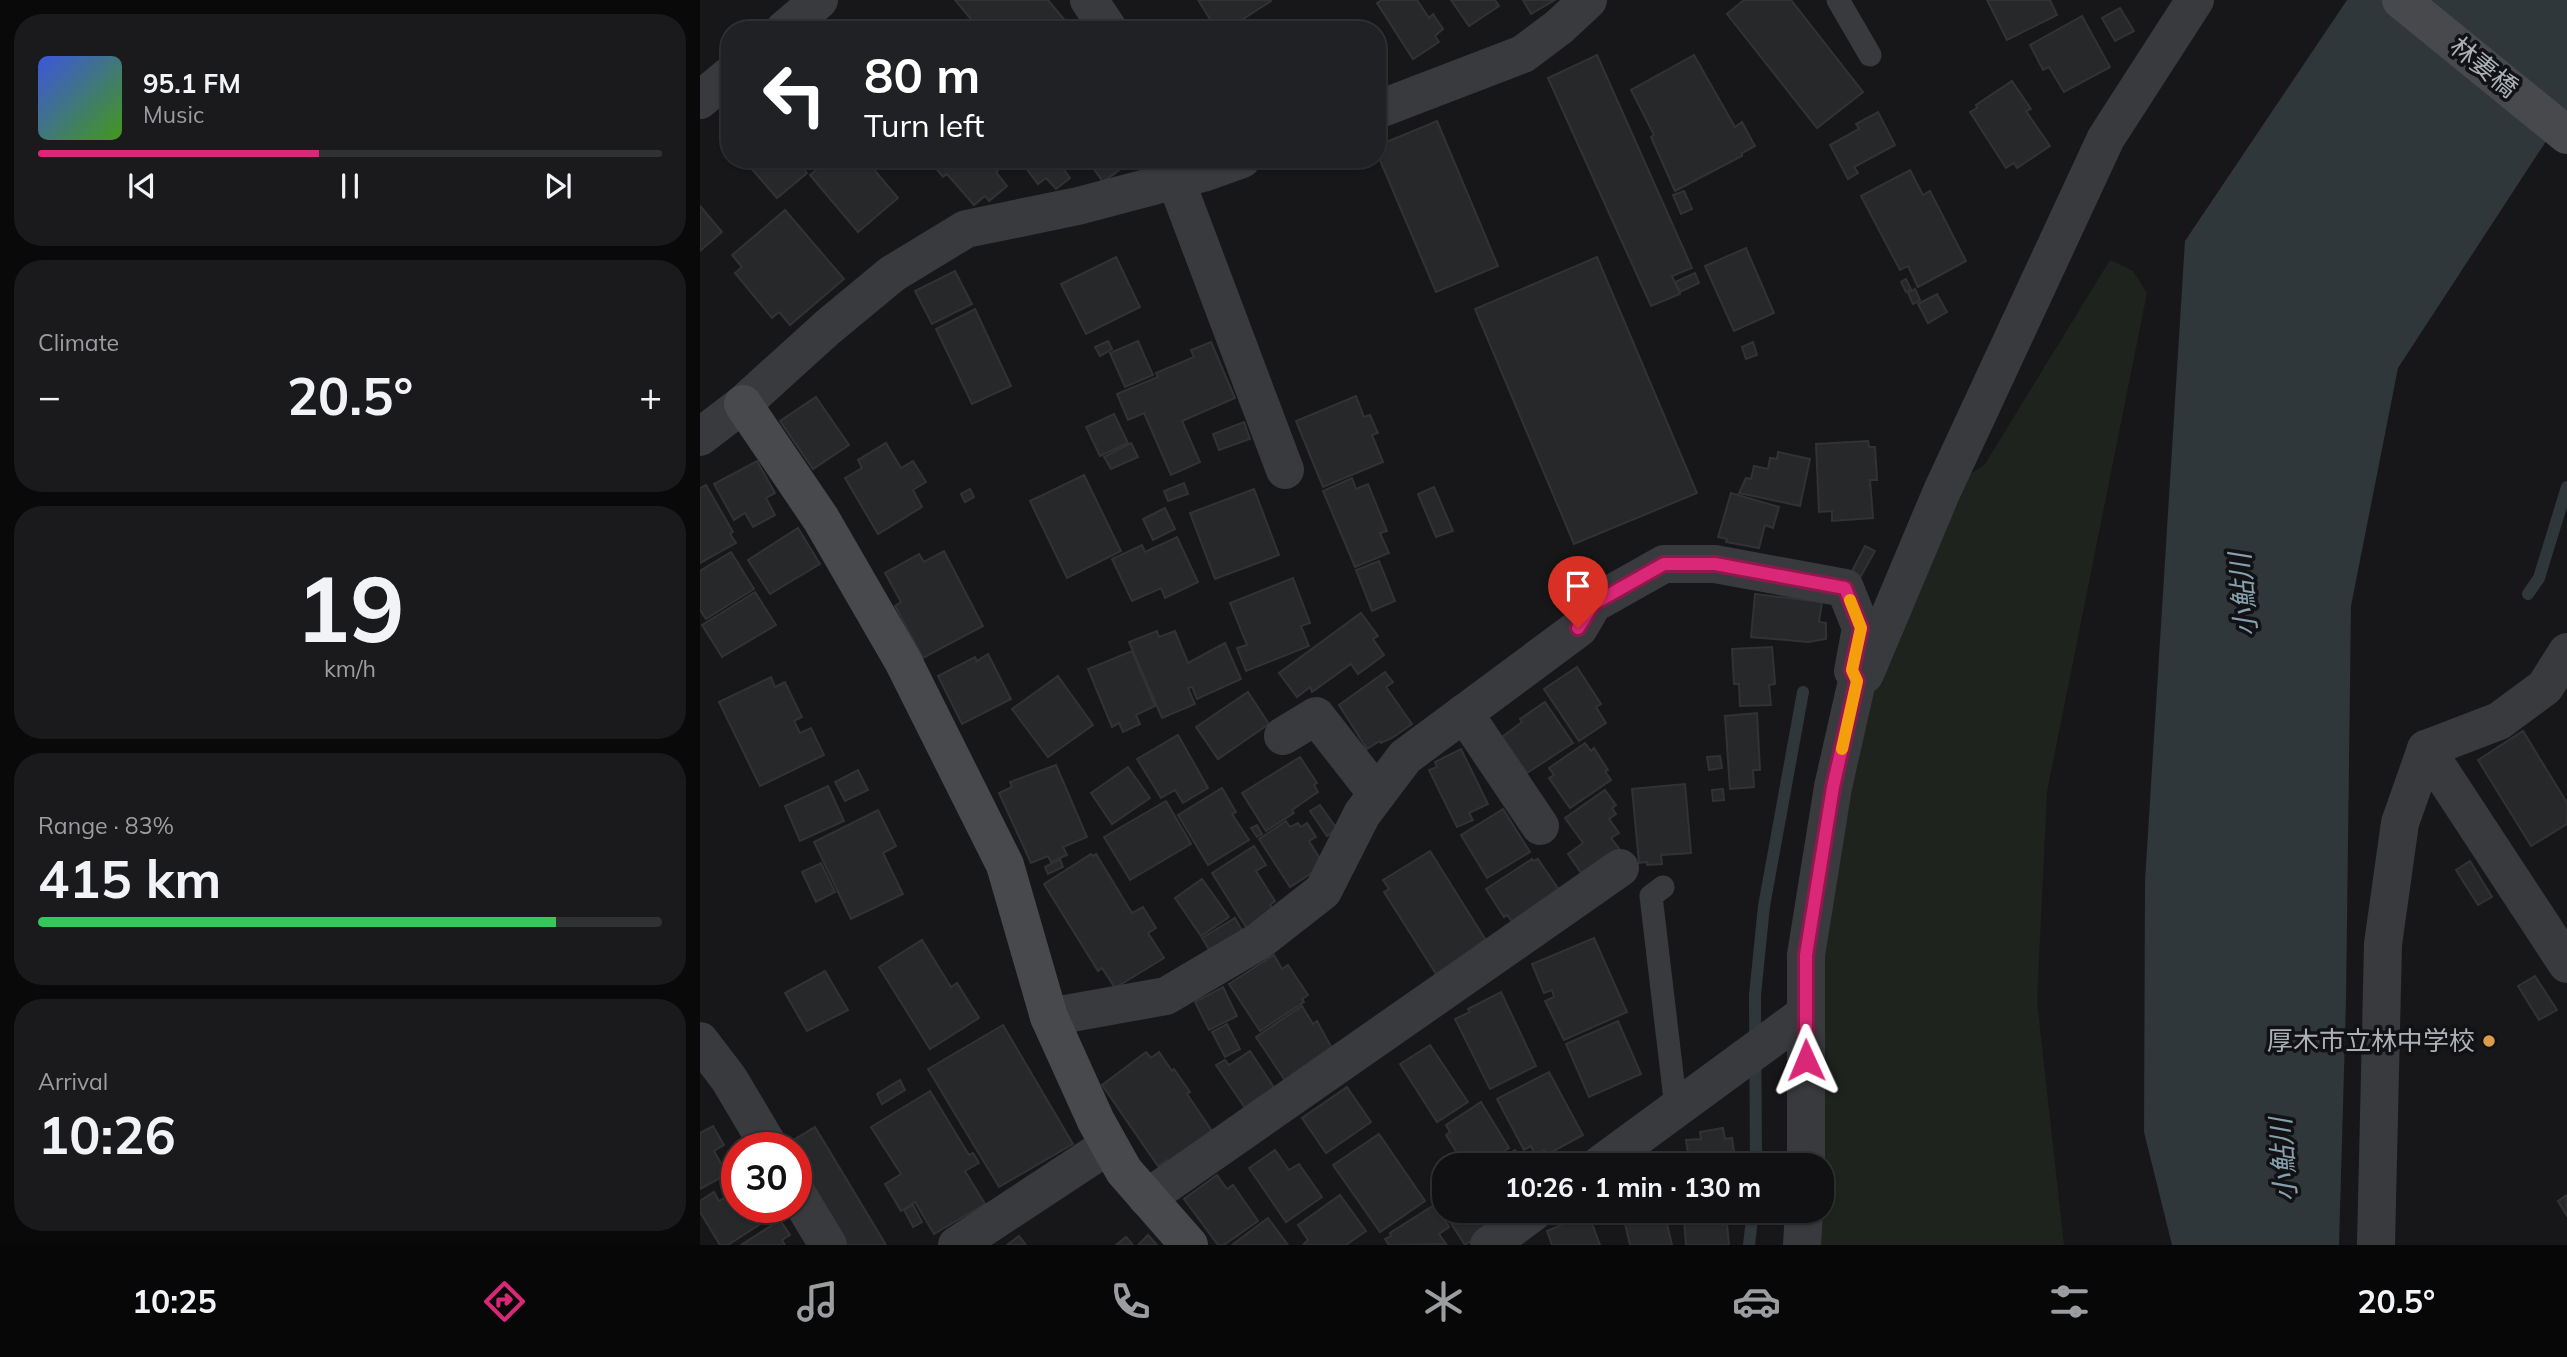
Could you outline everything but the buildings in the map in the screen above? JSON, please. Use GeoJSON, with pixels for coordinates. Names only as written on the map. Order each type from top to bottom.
{"type":"FeatureCollection","features":[{"type":"Feature","properties":{"kind":"street"},"geometry":{"type":"LineString","coordinates":[[794,21],[819,0]]}},
{"type":"Feature","properties":{"kind":"street"},"geometry":{"type":"LineString","coordinates":[[1089,0],[1103,21]]}},
{"type":"Feature","properties":{"kind":"street"},"geometry":{"type":"LineString","coordinates":[[1386,107],[1522,54],[1559,27],[1588,0]]}},
{"type":"Feature","properties":{"kind":"street"},"geometry":{"type":"LineString","coordinates":[[1806,1153],[1806,955],[1833,787],[1857,681],[1865,674],[1947,479],[2106,138],[2195,0]]}},
{"type":"Feature","properties":{"kind":"street","name":"林妻橋"},"geometry":{"type":"LineString","coordinates":[[2401,0],[2567,135]]}},
{"type":"Feature","properties":{"kind":"street"},"geometry":{"type":"LineString","coordinates":[[700,100],[721,82]]}},
{"type":"Feature","properties":{"kind":"street"},"geometry":{"type":"LineString","coordinates":[[700,437],[743,404],[828,327],[892,274],[966,229],[1078,206],[1191,171],[1284,470]]}},
{"type":"Feature","properties":{"kind":"street"},"geometry":{"type":"LineString","coordinates":[[743,404],[821,519],[903,661],[1005,865],[1049,1017],[1084,1099],[1124,1171],[1189,1245]]}},
{"type":"Feature","properties":{"kind":"street"},"geometry":{"type":"LineString","coordinates":[[1049,1017],[1166,996],[1259,941],[1323,891],[1362,814],[1405,757],[1578,628],[1593,604],[1664,564],[1715,564],[1845,588],[1861,628],[1852,670],[1857,681]]}},
{"type":"Feature","properties":{"kind":"street"},"geometry":{"type":"LineString","coordinates":[[2376,1245],[2383,943],[2400,823],[2426,749],[2498,721],[2545,687],[2567,652]]}},
{"type":"Feature","properties":{"kind":"street"},"geometry":{"type":"LineString","coordinates":[[1464,713],[1540,826]]}},
{"type":"Feature","properties":{"kind":"street"},"geometry":{"type":"LineString","coordinates":[[1283,736],[1316,716],[1377,794]]}},
{"type":"Feature","properties":{"kind":"street"},"geometry":{"type":"LineString","coordinates":[[2426,749],[2567,964]]}},
{"type":"Feature","properties":{"kind":"street"},"geometry":{"type":"LineString","coordinates":[[1147,1198],[1619,868]]}},
{"type":"Feature","properties":{"kind":"street"},"geometry":{"type":"LineString","coordinates":[[1615,1153],[1805,1014]]}},
{"type":"Feature","properties":{"kind":"street"},"geometry":{"type":"LineString","coordinates":[[700,1041],[729,1079],[760,1132]]}},
{"type":"Feature","properties":{"kind":"street"},"geometry":{"type":"LineString","coordinates":[[957,1245],[1109,1145]]}},
{"type":"Feature","properties":{"kind":"street"},"geometry":{"type":"LineString","coordinates":[[812,1218],[828,1245]]}},
{"type":"Feature","properties":{"kind":"street"},"geometry":{"type":"LineString","coordinates":[[1489,1245],[1519,1223]]}},
{"type":"Feature","properties":{"kind":"street"},"geometry":{"type":"LineString","coordinates":[[1802,1245],[1803,1223]]}},
{"type":"Feature","properties":{"kind":"lane"},"geometry":{"type":"LineString","coordinates":[[1838,0],[1870,55]]}},
{"type":"Feature","properties":{"kind":"lane"},"geometry":{"type":"LineString","coordinates":[[1663,887],[1651,896],[1676,1108]]}},
{"type":"Feature","properties":{"kind":"shaded area"},"geometry":{"type":"Polygon","coordinates":[[[2110,260],[2133,271],[2147,293],[2047,792],[2037,1001],[2064,1245],[1811,1245],[1818,1223],[1834,1223],[1834,1153],[1821,1153],[1817,946],[1866,695],[1962,480],[1985,464],[2110,260]]]}},
{"type":"Feature","properties":{"kind":"water","name":"小鮎川"},"geometry":{"type":"Polygon","coordinates":[[[2347,0],[2567,0],[2567,109],[2398,368],[2351,606],[2346,1000],[2339,1245],[2172,1245],[2144,1132],[2145,881],[2185,241],[2347,0]]]}},
{"type":"Feature","properties":{"kind":"waterway"},"geometry":{"type":"LineString","coordinates":[[2528,594],[2539,578],[2567,487]]}},
{"type":"Feature","properties":{"kind":"waterway"},"geometry":{"type":"LineString","coordinates":[[1756,1153],[1755,995],[1764,906],[1803,692]]}},
{"type":"Feature","properties":{"kind":"waterway"},"geometry":{"type":"LineString","coordinates":[[1749,1245],[1752,1223]]}},
{"type":"Feature","properties":{"kind":"slow traffic"},"geometry":{"type":"LineString","coordinates":[[1842,749],[1857,681],[1852,670],[1861,628],[1850,600]]}},
{"type":"Feature","properties":{"kind":"place","name":"厚木市立林中学校"},"geometry":{"type":"Point","coordinates":[2489,1041]}},
{"type":"Feature","properties":{"kind":"route"},"geometry":{"type":"LineString","coordinates":[[1578,628],[1593,604],[1664,564],[1715,564],[1845,588],[1861,628],[1852,670],[1857,681],[1833,787],[1806,955],[1806,1060]]}}]}
